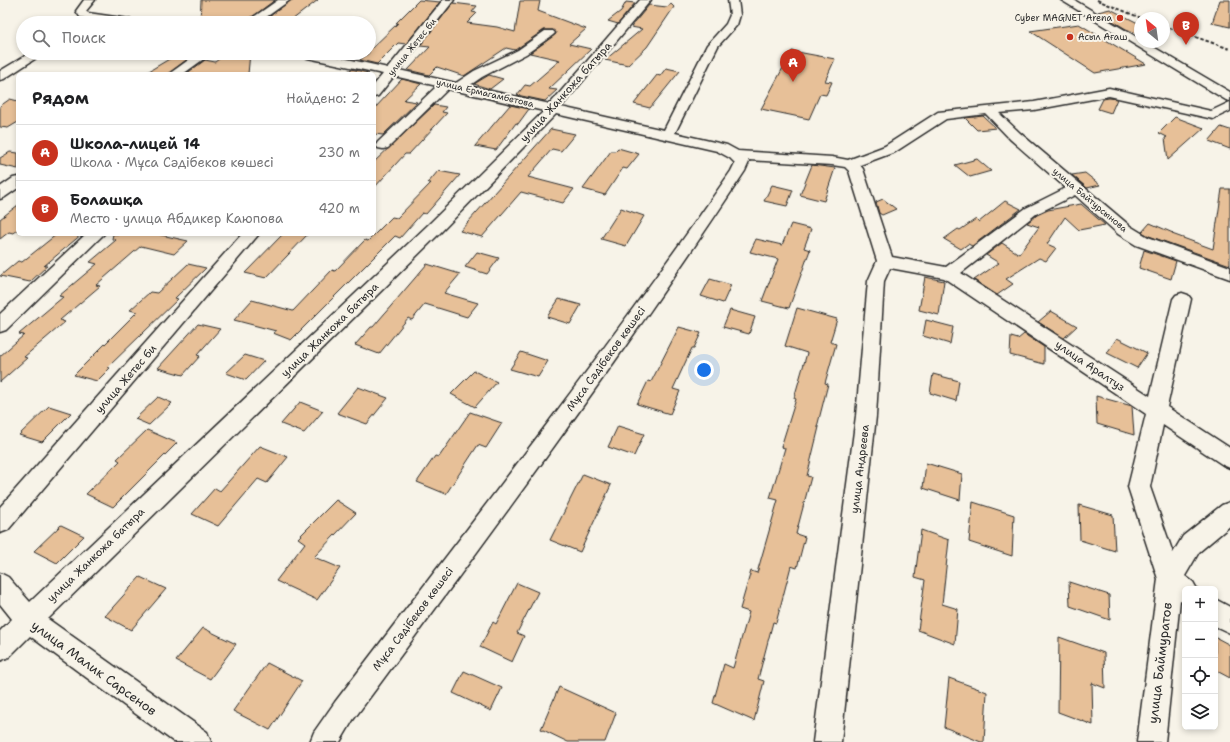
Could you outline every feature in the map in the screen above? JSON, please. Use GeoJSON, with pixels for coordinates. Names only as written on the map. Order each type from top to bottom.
{"type":"FeatureCollection","features":[{"type":"Feature","properties":{"kind":"street"},"geometry":{"type":"LineString","coordinates":[[85,16],[81,11],[90,0]]}},
{"type":"Feature","properties":{"kind":"street"},"geometry":{"type":"LineString","coordinates":[[261,16],[285,0]]}},
{"type":"Feature","properties":{"kind":"street","name":"улица Жетес би"},"geometry":{"type":"LineString","coordinates":[[376,91],[449,0]]}},
{"type":"Feature","properties":{"kind":"street","name":"улица Жанкожа батыра"},"geometry":{"type":"LineString","coordinates":[[0,648],[434,229],[553,109],[646,0]]}},
{"type":"Feature","properties":{"kind":"street"},"geometry":{"type":"LineString","coordinates":[[733,0],[736,15],[731,26],[713,45],[677,119],[666,136],[722,148],[735,155],[832,160],[849,164],[856,169],[885,261],[949,273],[1031,211],[1076,189]]}},
{"type":"Feature","properties":{"kind":"street"},"geometry":{"type":"LineString","coordinates":[[1066,0],[1230,97]]}},
{"type":"Feature","properties":{"kind":"street"},"geometry":{"type":"LineString","coordinates":[[459,87],[478,74],[522,52],[549,33]]}},
{"type":"Feature","properties":{"kind":"street"},"geometry":{"type":"LineString","coordinates":[[0,76],[26,60]]}},
{"type":"Feature","properties":{"kind":"street"},"geometry":{"type":"LineString","coordinates":[[178,72],[196,60]]}},
{"type":"Feature","properties":{"kind":"street","name":"улица Ермагамбетова"},"geometry":{"type":"LineString","coordinates":[[335,60],[446,84],[666,136]]}},
{"type":"Feature","properties":{"kind":"street"},"geometry":{"type":"LineString","coordinates":[[383,145],[446,84]]}},
{"type":"Feature","properties":{"kind":"street"},"geometry":{"type":"LineString","coordinates":[[849,164],[890,149],[943,116],[1034,106],[1109,92],[1213,115],[1230,106]]}},
{"type":"Feature","properties":{"kind":"street","name":"улица Байтурсынова"},"geometry":{"type":"LineString","coordinates":[[989,110],[1015,136],[1124,230],[1142,241],[1230,273]]}},
{"type":"Feature","properties":{"kind":"street","name":"Мұса Сәдібеков көшесі"},"geometry":{"type":"LineString","coordinates":[[324,742],[344,711],[541,448],[702,226],[738,171],[742,162],[735,155]]}},
{"type":"Feature","properties":{"kind":"street"},"geometry":{"type":"LineString","coordinates":[[0,194],[16,182]]}},
{"type":"Feature","properties":{"kind":"street"},"geometry":{"type":"LineString","coordinates":[[0,325],[94,236]]}},
{"type":"Feature","properties":{"kind":"street","name":"улица Жетес би"},"geometry":{"type":"LineString","coordinates":[[0,524],[249,236]]}},
{"type":"Feature","properties":{"kind":"street","name":"улица Андреева"},"geometry":{"type":"LineString","coordinates":[[826,742],[866,416],[876,281],[885,261]]}},
{"type":"Feature","properties":{"kind":"street","name":"улица Аралтуз"},"geometry":{"type":"LineString","coordinates":[[949,273],[1230,459]]}},
{"type":"Feature","properties":{"kind":"street"},"geometry":{"type":"LineString","coordinates":[[1178,584],[1140,487],[1182,299]]}},
{"type":"Feature","properties":{"kind":"street","name":"улица Баймуратов"},"geometry":{"type":"LineString","coordinates":[[1151,742],[1178,584],[1191,544],[1230,512]]}},
{"type":"Feature","properties":{"kind":"street","name":"улица Малик Сарсенов"},"geometry":{"type":"LineString","coordinates":[[0,585],[28,620],[197,742]]}},
{"type":"Feature","properties":{"kind":"street"},"geometry":{"type":"LineString","coordinates":[[1218,613],[1230,621]]}},
{"type":"Feature","properties":{"kind":"building"},"geometry":{"type":"Polygon","coordinates":[[[201,0],[275,0],[253,16],[200,16],[201,0]]]}},
{"type":"Feature","properties":{"kind":"building"},"geometry":{"type":"Polygon","coordinates":[[[291,0],[318,0],[297,16],[270,16],[291,0]]]}},
{"type":"Feature","properties":{"kind":"building"},"geometry":{"type":"Polygon","coordinates":[[[419,0],[440,2],[406,44],[398,43],[377,64],[360,60],[376,60],[376,44],[398,23],[396,23],[419,0]]]}},
{"type":"Feature","properties":{"kind":"building"},"geometry":{"type":"Polygon","coordinates":[[[1220,0],[1230,0],[1230,27],[1212,23],[1220,0]]]}},
{"type":"Feature","properties":{"kind":"building"},"geometry":{"type":"Polygon","coordinates":[[[520,1],[540,1],[538,11],[586,29],[569,44],[591,49],[549,89],[557,90],[545,101],[517,95],[525,85],[530,86],[560,60],[530,53],[556,34],[553,30],[544,30],[515,50],[506,48],[464,76],[437,67],[429,75],[408,70],[430,47],[420,46],[453,3],[477,6],[472,12],[477,13],[467,23],[497,27],[515,32],[520,1]]]}},
{"type":"Feature","properties":{"kind":"building"},"geometry":{"type":"Polygon","coordinates":[[[626,2],[635,3],[618,24],[608,21],[621,11],[626,2]]]}},
{"type":"Feature","properties":{"kind":"building"},"geometry":{"type":"Polygon","coordinates":[[[671,4],[674,7],[647,47],[628,65],[605,60],[642,29],[631,27],[649,5],[667,7],[671,4]]]}},
{"type":"Feature","properties":{"kind":"building","name":"Cyber MAGNET Arena"},"geometry":{"type":"Polygon","coordinates":[[[1110,9],[1134,21],[1134,32],[1126,29],[1098,12],[1110,9]]]}},
{"type":"Feature","properties":{"kind":"building"},"geometry":{"type":"Polygon","coordinates":[[[1079,24],[1146,64],[1095,73],[1030,31],[1079,24]]]}},
{"type":"Feature","properties":{"kind":"building"},"geometry":{"type":"Polygon","coordinates":[[[792,51],[835,59],[825,81],[832,82],[826,95],[820,94],[809,119],[761,109],[792,51]]]}},
{"type":"Feature","properties":{"kind":"building"},"geometry":{"type":"Polygon","coordinates":[[[168,60],[186,60],[171,72],[147,72],[168,60]]]}},
{"type":"Feature","properties":{"kind":"building"},"geometry":{"type":"Polygon","coordinates":[[[205,60],[215,62],[218,60],[249,60],[248,72],[189,72],[205,60]]]}},
{"type":"Feature","properties":{"kind":"building"},"geometry":{"type":"Polygon","coordinates":[[[666,68],[680,71],[650,108],[634,104],[657,75],[660,76],[666,68]]]}},
{"type":"Feature","properties":{"kind":"building"},"geometry":{"type":"Polygon","coordinates":[[[351,69],[364,72],[347,72],[351,69]]]}},
{"type":"Feature","properties":{"kind":"building"},"geometry":{"type":"Polygon","coordinates":[[[489,75],[503,79],[490,89],[474,84],[489,75]]]}},
{"type":"Feature","properties":{"kind":"building"},"geometry":{"type":"Polygon","coordinates":[[[402,79],[421,84],[404,100],[417,102],[383,135],[376,134],[376,107],[402,79]]]}},
{"type":"Feature","properties":{"kind":"building"},"geometry":{"type":"Polygon","coordinates":[[[10,99],[16,100],[16,123],[8,128],[0,127],[0,106],[10,99]]]}},
{"type":"Feature","properties":{"kind":"building"},"geometry":{"type":"Polygon","coordinates":[[[1103,99],[1117,99],[1111,113],[1098,109],[1103,99]]]}},
{"type":"Feature","properties":{"kind":"building"},"geometry":{"type":"Polygon","coordinates":[[[434,105],[446,107],[442,112],[447,113],[409,154],[405,154],[376,186],[376,160],[434,105]]]}},
{"type":"Feature","properties":{"kind":"building"},"geometry":{"type":"Polygon","coordinates":[[[510,105],[529,109],[518,124],[516,123],[496,150],[475,146],[510,105]]]}},
{"type":"Feature","properties":{"kind":"building"},"geometry":{"type":"Polygon","coordinates":[[[983,116],[996,128],[977,130],[965,118],[983,116]]]}},
{"type":"Feature","properties":{"kind":"building"},"geometry":{"type":"Polygon","coordinates":[[[1175,117],[1204,128],[1168,160],[1165,138],[1167,137],[1159,133],[1175,117]]]}},
{"type":"Feature","properties":{"kind":"building"},"geometry":{"type":"Polygon","coordinates":[[[1221,127],[1230,130],[1230,149],[1209,141],[1221,127]]]}},
{"type":"Feature","properties":{"kind":"building"},"geometry":{"type":"Polygon","coordinates":[[[551,129],[575,134],[561,151],[552,149],[528,177],[574,189],[563,203],[521,192],[482,237],[460,231],[551,129]]]}},
{"type":"Feature","properties":{"kind":"building"},"geometry":{"type":"Polygon","coordinates":[[[618,148],[639,154],[627,169],[623,168],[605,195],[583,189],[611,151],[615,151],[618,148]]]}},
{"type":"Feature","properties":{"kind":"building"},"geometry":{"type":"Polygon","coordinates":[[[10,152],[16,153],[16,169],[0,165],[0,158],[10,152]]]}},
{"type":"Feature","properties":{"kind":"building"},"geometry":{"type":"Polygon","coordinates":[[[977,159],[991,171],[970,177],[955,165],[977,159]]]}},
{"type":"Feature","properties":{"kind":"building"},"geometry":{"type":"Polygon","coordinates":[[[812,165],[835,168],[824,201],[800,195],[812,165]]]}},
{"type":"Feature","properties":{"kind":"building"},"geometry":{"type":"Polygon","coordinates":[[[438,171],[460,175],[426,214],[422,213],[400,238],[395,236],[291,340],[273,333],[276,331],[234,320],[252,300],[293,311],[332,270],[335,271],[365,240],[368,241],[373,236],[376,236],[376,233],[392,217],[397,218],[431,183],[428,183],[438,171]]]}},
{"type":"Feature","properties":{"kind":"building"},"geometry":{"type":"Polygon","coordinates":[[[1085,173],[1100,185],[1087,188],[1072,175],[1085,173]]]}},
{"type":"Feature","properties":{"kind":"building"},"geometry":{"type":"Polygon","coordinates":[[[772,185],[793,190],[787,206],[764,201],[772,185]]]}},
{"type":"Feature","properties":{"kind":"building"},"geometry":{"type":"Polygon","coordinates":[[[1222,189],[1230,189],[1230,265],[1149,236],[1142,232],[1150,223],[1173,233],[1172,234],[1213,249],[1222,189]]]}},
{"type":"Feature","properties":{"kind":"building"},"geometry":{"type":"Polygon","coordinates":[[[883,199],[896,209],[882,215],[879,213],[876,202],[883,199]]]}},
{"type":"Feature","properties":{"kind":"building"},"geometry":{"type":"Polygon","coordinates":[[[1005,201],[1021,209],[972,246],[968,244],[961,249],[944,239],[976,219],[979,222],[1005,201]]]}},
{"type":"Feature","properties":{"kind":"building"},"geometry":{"type":"Polygon","coordinates":[[[1081,204],[1105,225],[1079,230],[1065,217],[1047,244],[1056,248],[1046,261],[1039,258],[1006,279],[1013,284],[997,295],[974,280],[999,263],[986,255],[1002,243],[1019,254],[1039,227],[1027,223],[1037,215],[1048,210],[1081,204]]]}},
{"type":"Feature","properties":{"kind":"building"},"geometry":{"type":"Polygon","coordinates":[[[16,207],[16,231],[13,233],[9,232],[0,239],[0,219],[16,207]]]}},
{"type":"Feature","properties":{"kind":"building"},"geometry":{"type":"Polygon","coordinates":[[[621,208],[644,216],[626,246],[601,239],[621,208]]]}},
{"type":"Feature","properties":{"kind":"building"},"geometry":{"type":"Polygon","coordinates":[[[791,224],[811,229],[804,248],[810,250],[789,308],[762,301],[778,259],[750,252],[756,239],[782,245],[791,224]]]}},
{"type":"Feature","properties":{"kind":"building"},"geometry":{"type":"Polygon","coordinates":[[[54,236],[80,236],[44,266],[47,266],[30,282],[0,276],[18,261],[22,262],[54,236]]]}},
{"type":"Feature","properties":{"kind":"building"},"geometry":{"type":"Polygon","coordinates":[[[113,236],[166,236],[188,241],[174,254],[141,246],[96,285],[100,286],[60,320],[65,322],[24,357],[27,358],[0,382],[0,356],[24,335],[19,334],[63,297],[59,296],[97,264],[90,262],[116,240],[112,239],[113,236]]]}},
{"type":"Feature","properties":{"kind":"building"},"geometry":{"type":"Polygon","coordinates":[[[281,236],[306,236],[266,278],[245,273],[281,236]]]}},
{"type":"Feature","properties":{"kind":"building"},"geometry":{"type":"Polygon","coordinates":[[[1144,250],[1176,261],[1171,279],[1139,268],[1144,250]]]}},
{"type":"Feature","properties":{"kind":"building"},"geometry":{"type":"Polygon","coordinates":[[[477,252],[499,258],[487,274],[465,267],[477,252]]]}},
{"type":"Feature","properties":{"kind":"building"},"geometry":{"type":"Polygon","coordinates":[[[188,264],[206,268],[175,298],[178,299],[108,367],[110,368],[97,381],[74,375],[137,312],[130,310],[150,292],[157,293],[188,264]]]}},
{"type":"Feature","properties":{"kind":"building"},"geometry":{"type":"Polygon","coordinates":[[[427,264],[460,274],[444,293],[478,303],[467,317],[425,304],[412,320],[408,318],[379,354],[355,345],[371,327],[373,327],[427,264]]]}},
{"type":"Feature","properties":{"kind":"building"},"geometry":{"type":"Polygon","coordinates":[[[925,277],[944,281],[939,315],[919,310],[925,277]]]}},
{"type":"Feature","properties":{"kind":"building"},"geometry":{"type":"Polygon","coordinates":[[[710,279],[731,285],[723,303],[701,296],[710,279]]]}},
{"type":"Feature","properties":{"kind":"building"},"geometry":{"type":"Polygon","coordinates":[[[559,299],[581,305],[570,324],[547,317],[559,299]]]}},
{"type":"Feature","properties":{"kind":"building"},"geometry":{"type":"Polygon","coordinates":[[[797,308],[837,319],[830,342],[836,344],[825,383],[828,384],[807,476],[811,477],[796,534],[805,537],[797,568],[791,566],[776,623],[773,622],[758,679],[764,681],[754,721],[713,703],[724,664],[733,668],[749,612],[740,609],[751,571],[757,573],[778,500],[770,498],[785,448],[781,447],[796,399],[794,398],[807,353],[785,346],[797,308]]]}},
{"type":"Feature","properties":{"kind":"building"},"geometry":{"type":"Polygon","coordinates":[[[730,310],[755,317],[749,334],[723,327],[730,310]]]}},
{"type":"Feature","properties":{"kind":"building"},"geometry":{"type":"Polygon","coordinates":[[[1051,311],[1077,326],[1064,338],[1038,322],[1051,311]]]}},
{"type":"Feature","properties":{"kind":"building"},"geometry":{"type":"Polygon","coordinates":[[[926,320],[953,327],[950,344],[923,336],[926,320]]]}},
{"type":"Feature","properties":{"kind":"building"},"geometry":{"type":"Polygon","coordinates":[[[198,324],[220,329],[197,355],[200,356],[183,375],[158,368],[198,324]]]}},
{"type":"Feature","properties":{"kind":"building"},"geometry":{"type":"Polygon","coordinates":[[[679,327],[701,333],[694,348],[692,348],[673,389],[680,391],[670,414],[637,404],[648,381],[651,382],[679,327]]]}},
{"type":"Feature","properties":{"kind":"building"},"geometry":{"type":"Polygon","coordinates":[[[1024,334],[1044,347],[1044,364],[1010,355],[1011,337],[1018,339],[1024,334]]]}},
{"type":"Feature","properties":{"kind":"building"},"geometry":{"type":"Polygon","coordinates":[[[1117,338],[1147,353],[1137,368],[1107,353],[1117,338]]]}},
{"type":"Feature","properties":{"kind":"building"},"geometry":{"type":"Polygon","coordinates":[[[521,352],[548,361],[538,377],[510,369],[521,352]]]}},
{"type":"Feature","properties":{"kind":"building"},"geometry":{"type":"Polygon","coordinates":[[[245,355],[264,361],[246,380],[226,373],[245,355]]]}},
{"type":"Feature","properties":{"kind":"building"},"geometry":{"type":"Polygon","coordinates":[[[474,371],[497,382],[475,407],[451,394],[474,371]]]}},
{"type":"Feature","properties":{"kind":"building"},"geometry":{"type":"Polygon","coordinates":[[[933,374],[959,381],[956,401],[930,393],[933,374]]]}},
{"type":"Feature","properties":{"kind":"building"},"geometry":{"type":"Polygon","coordinates":[[[358,387],[388,398],[367,424],[337,413],[358,387]]]}},
{"type":"Feature","properties":{"kind":"building"},"geometry":{"type":"Polygon","coordinates":[[[1096,396],[1132,406],[1134,435],[1097,424],[1096,396]]]}},
{"type":"Feature","properties":{"kind":"building"},"geometry":{"type":"Polygon","coordinates":[[[158,397],[172,403],[149,425],[135,419],[158,397]]]}},
{"type":"Feature","properties":{"kind":"building"},"geometry":{"type":"Polygon","coordinates":[[[300,402],[323,411],[304,433],[281,424],[300,402]]]}},
{"type":"Feature","properties":{"kind":"building"},"geometry":{"type":"Polygon","coordinates":[[[49,406],[71,413],[42,442],[19,435],[49,406]]]}},
{"type":"Feature","properties":{"kind":"building"},"geometry":{"type":"Polygon","coordinates":[[[470,412],[502,423],[486,448],[478,445],[446,494],[417,482],[435,456],[439,457],[470,412]]]}},
{"type":"Feature","properties":{"kind":"building"},"geometry":{"type":"Polygon","coordinates":[[[618,426],[644,434],[634,456],[608,447],[618,426]]]}},
{"type":"Feature","properties":{"kind":"building"},"geometry":{"type":"Polygon","coordinates":[[[147,430],[177,443],[113,507],[86,494],[120,461],[117,459],[147,430]]]}},
{"type":"Feature","properties":{"kind":"building"},"geometry":{"type":"Polygon","coordinates":[[[260,446],[288,457],[267,483],[258,479],[218,526],[192,514],[215,488],[220,491],[260,446]]]}},
{"type":"Feature","properties":{"kind":"building"},"geometry":{"type":"Polygon","coordinates":[[[926,463],[962,474],[960,500],[923,488],[926,463]]]}},
{"type":"Feature","properties":{"kind":"building"},"geometry":{"type":"Polygon","coordinates":[[[583,474],[611,485],[580,552],[550,540],[583,474]]]}},
{"type":"Feature","properties":{"kind":"building"},"geometry":{"type":"Polygon","coordinates":[[[336,500],[356,513],[314,557],[340,568],[317,600],[276,581],[305,543],[298,538],[336,500]]]}},
{"type":"Feature","properties":{"kind":"building"},"geometry":{"type":"Polygon","coordinates":[[[973,502],[1014,515],[1012,556],[969,542],[973,502]]]}},
{"type":"Feature","properties":{"kind":"building"},"geometry":{"type":"Polygon","coordinates":[[[1079,505],[1113,515],[1115,551],[1080,540],[1079,505]]]}},
{"type":"Feature","properties":{"kind":"building"},"geometry":{"type":"Polygon","coordinates":[[[61,525],[84,536],[57,563],[34,551],[61,525]]]}},
{"type":"Feature","properties":{"kind":"building"},"geometry":{"type":"Polygon","coordinates":[[[921,530],[949,540],[942,604],[958,609],[955,644],[918,630],[925,580],[915,577],[921,530]]]}},
{"type":"Feature","properties":{"kind":"building"},"geometry":{"type":"Polygon","coordinates":[[[140,577],[166,589],[131,630],[105,616],[140,577]]]}},
{"type":"Feature","properties":{"kind":"building"},"geometry":{"type":"Polygon","coordinates":[[[1069,582],[1109,595],[1110,620],[1070,606],[1069,582]]]}},
{"type":"Feature","properties":{"kind":"building"},"geometry":{"type":"Polygon","coordinates":[[[517,583],[538,592],[517,633],[524,636],[512,662],[480,647],[493,622],[496,624],[517,583]]]}},
{"type":"Feature","properties":{"kind":"building"},"geometry":{"type":"Polygon","coordinates":[[[203,628],[236,644],[210,679],[176,661],[203,628]]]}},
{"type":"Feature","properties":{"kind":"building"},"geometry":{"type":"Polygon","coordinates":[[[1059,637],[1104,653],[1105,688],[1092,683],[1093,725],[1058,712],[1059,637]]]}},
{"type":"Feature","properties":{"kind":"building"},"geometry":{"type":"Polygon","coordinates":[[[1218,639],[1230,645],[1230,678],[1218,672],[1218,639]]]}},
{"type":"Feature","properties":{"kind":"building"},"geometry":{"type":"Polygon","coordinates":[[[267,663],[302,681],[270,730],[233,711],[267,663]]]}},
{"type":"Feature","properties":{"kind":"building"},"geometry":{"type":"Polygon","coordinates":[[[464,671],[502,688],[491,711],[453,693],[464,671]]]}},
{"type":"Feature","properties":{"kind":"building"},"geometry":{"type":"Polygon","coordinates":[[[949,678],[987,692],[984,742],[944,727],[949,678]]]}},
{"type":"Feature","properties":{"kind":"building"},"geometry":{"type":"Polygon","coordinates":[[[559,687],[616,713],[605,742],[568,742],[541,729],[559,687]]]}},
{"type":"Feature","properties":{"kind":"railway"},"geometry":{"type":"LineString","coordinates":[[1097,0],[1134,15]]}},
{"type":"Feature","properties":{"kind":"railway"},"geometry":{"type":"LineString","coordinates":[[1170,28],[1230,49]]}},
{"type":"Feature","properties":{"kind":"place","name":"Cyber MAGNET Arena"},"geometry":{"type":"Point","coordinates":[1120,18]}},
{"type":"Feature","properties":{"kind":"place","name":"Асыл Ағаш"},"geometry":{"type":"Point","coordinates":[1070,37]}},
{"type":"Feature","properties":{"kind":"place","name":"Болашқа"},"geometry":{"type":"Point","coordinates":[1186,45]}},
{"type":"Feature","properties":{"kind":"place","name":"Школа-лицей 14"},"geometry":{"type":"Point","coordinates":[793,82]}}]}
